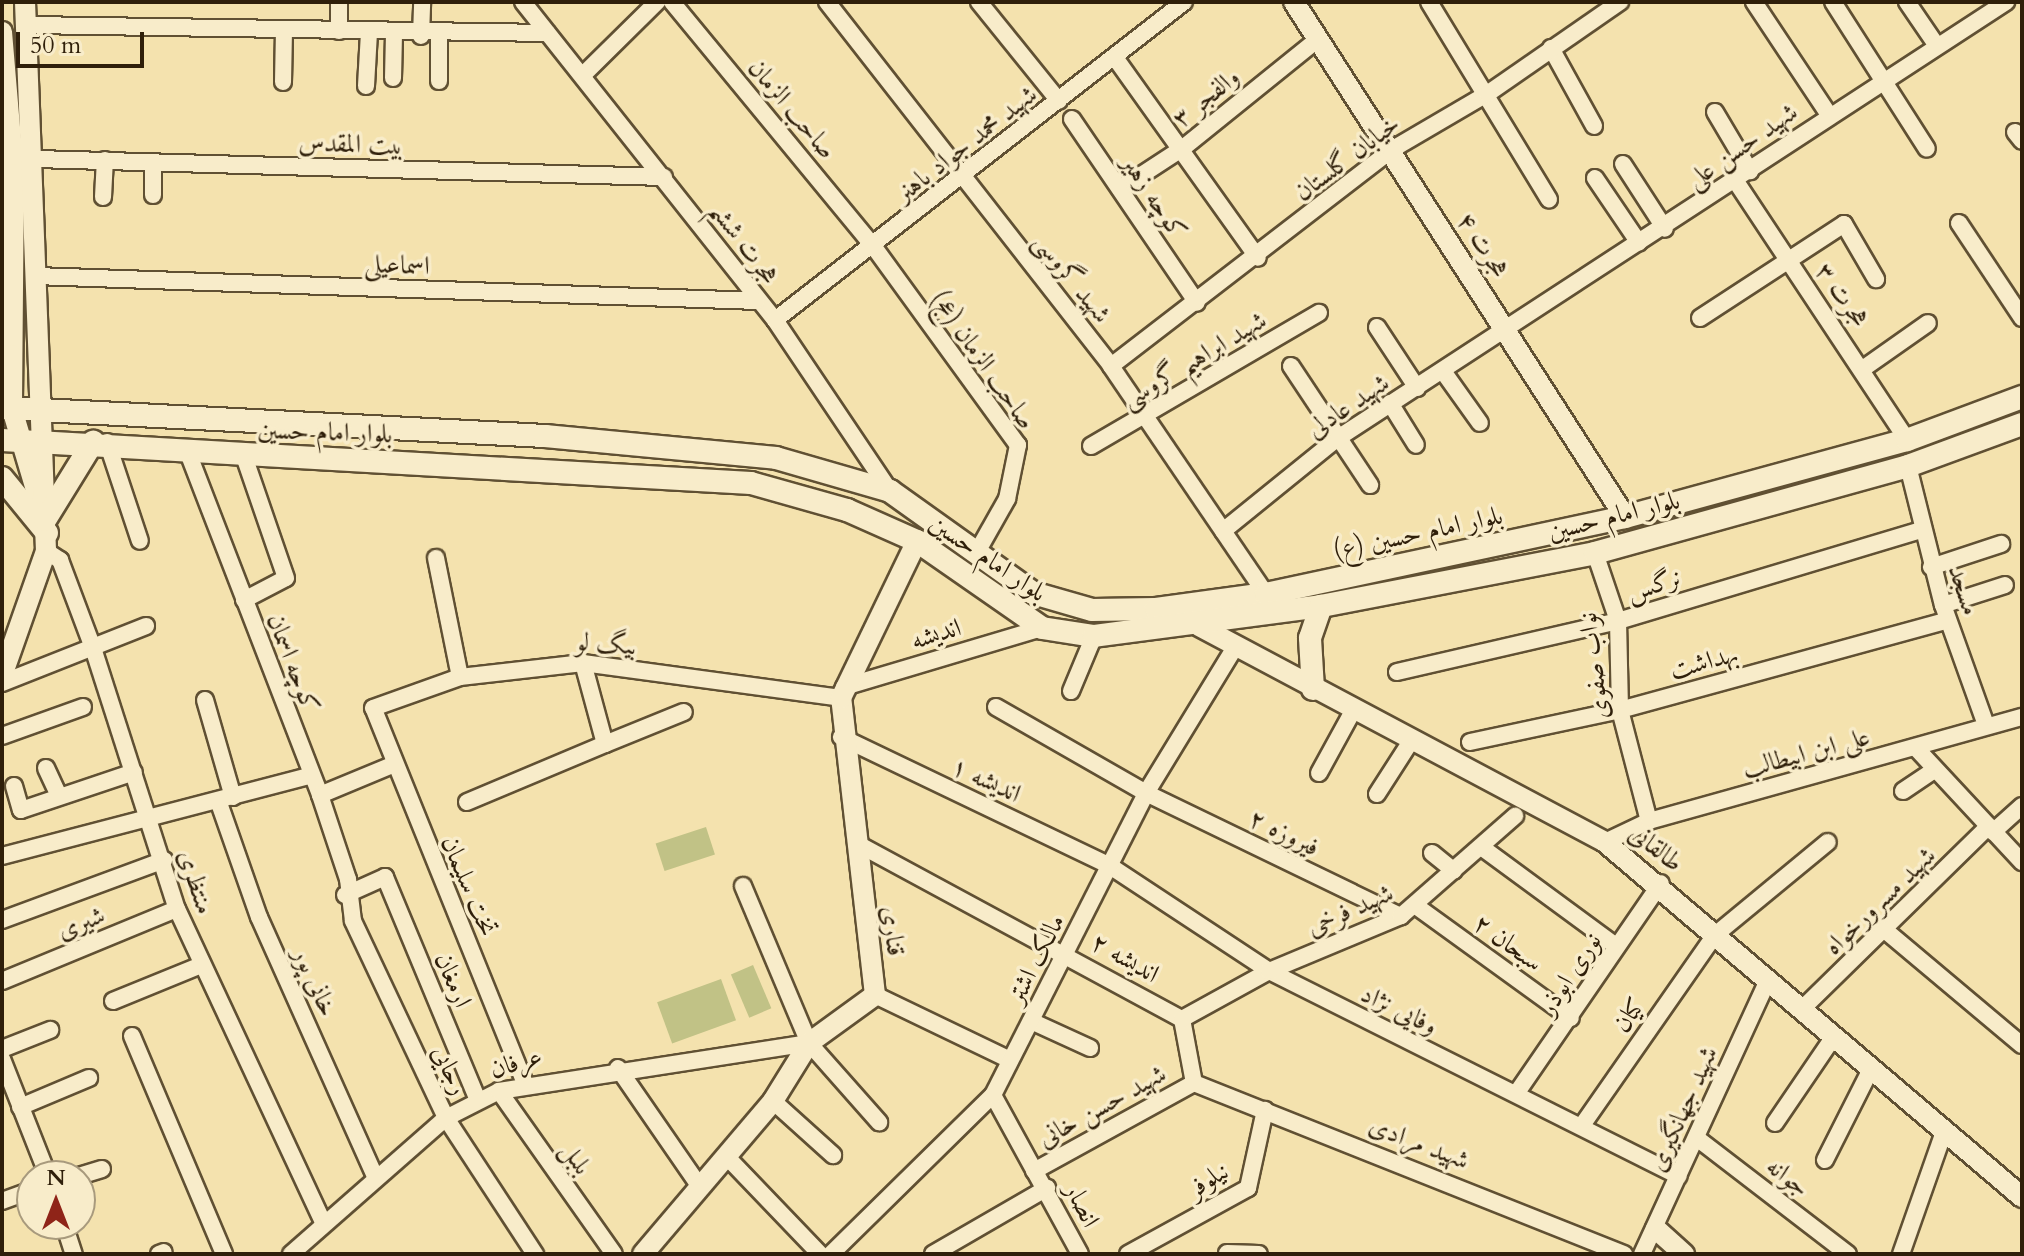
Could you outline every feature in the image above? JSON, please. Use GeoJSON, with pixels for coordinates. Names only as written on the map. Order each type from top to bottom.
{"type":"FeatureCollection","features":[{"type":"Feature","properties":{"kind":"main road","name":"بلوار امام حسین (ع)"},"geometry":{"type":"LineString","coordinates":[[890,491],[1033,593],[1092,610],[1266,594],[1625,517],[1907,440],[2022,397]]}},
{"type":"Feature","properties":{"kind":"main road","name":"بلوار امام حسین"},"geometry":{"type":"LineString","coordinates":[[7,408],[545,436],[776,458],[890,491]]}},
{"type":"Feature","properties":{"kind":"main road","name":"بلوار امام حسین"},"geometry":{"type":"LineString","coordinates":[[9,440],[100,442],[244,456],[544,468],[751,483],[847,510],[917,541],[1042,628],[1094,636],[1199,626],[1321,606],[1595,553],[1908,466],[2022,424]]}},
{"type":"Feature","properties":{"kind":"main road"},"geometry":{"type":"LineString","coordinates":[[544,468],[545,436]]}},
{"type":"Feature","properties":{"kind":"main road"},"geometry":{"type":"LineString","coordinates":[[2,478],[46,535],[100,442]]}},
{"type":"Feature","properties":{"kind":"main road"},"geometry":{"type":"LineString","coordinates":[[1313,689],[1310,638],[1321,606]]}},
{"type":"Feature","properties":{"kind":"street"},"geometry":{"type":"LineString","coordinates":[[2,676],[46,535],[45,440],[37,354],[36,159],[25,2]]}},
{"type":"Feature","properties":{"kind":"street"},"geometry":{"type":"LineString","coordinates":[[339,2],[339,31]]}},
{"type":"Feature","properties":{"kind":"street"},"geometry":{"type":"LineString","coordinates":[[421,36],[422,2]]}},
{"type":"Feature","properties":{"kind":"street","name":"هجرت ششم"},"geometry":{"type":"LineString","coordinates":[[523,2],[584,74],[757,301],[775,320],[890,491]]}},
{"type":"Feature","properties":{"kind":"street"},"geometry":{"type":"LineString","coordinates":[[584,74],[657,2]]}},
{"type":"Feature","properties":{"kind":"street","name":"صاحب الزمان"},"geometry":{"type":"LineString","coordinates":[[672,2],[874,247]]}},
{"type":"Feature","properties":{"kind":"street","name":"شهید گروسی"},"geometry":{"type":"LineString","coordinates":[[827,2],[961,178],[1111,366],[1266,594]]}},
{"type":"Feature","properties":{"kind":"street"},"geometry":{"type":"LineString","coordinates":[[979,2],[1059,101]]}},
{"type":"Feature","properties":{"kind":"street","name":"شهید محمد جواد باهنر"},"geometry":{"type":"LineString","coordinates":[[775,320],[1116,59],[1184,2]]}},
{"type":"Feature","properties":{"kind":"street","name":"هجرت ۴"},"geometry":{"type":"LineString","coordinates":[[1294,2],[1625,517]]}},
{"type":"Feature","properties":{"kind":"street"},"geometry":{"type":"LineString","coordinates":[[1429,2],[1549,199]]}},
{"type":"Feature","properties":{"kind":"street"},"geometry":{"type":"LineString","coordinates":[[1754,2],[1829,115]]}},
{"type":"Feature","properties":{"kind":"street"},"geometry":{"type":"LineString","coordinates":[[1833,2],[1879,83],[1927,149]]}},
{"type":"Feature","properties":{"kind":"street"},"geometry":{"type":"LineString","coordinates":[[1907,2],[1937,46]]}},
{"type":"Feature","properties":{"kind":"street","name":"شهید حسن علی"},"geometry":{"type":"LineString","coordinates":[[1506,329],[1665,229],[1829,115],[2006,2]]}},
{"type":"Feature","properties":{"kind":"street","name":"خیابان گلستان"},"geometry":{"type":"LineString","coordinates":[[1111,366],[1258,258],[1391,150],[1487,94],[1611,4]]}},
{"type":"Feature","properties":{"kind":"street"},"geometry":{"type":"LineString","coordinates":[[28,25],[339,31],[421,36],[547,33]]}},
{"type":"Feature","properties":{"kind":"street"},"geometry":{"type":"LineString","coordinates":[[283,82],[284,31]]}},
{"type":"Feature","properties":{"kind":"street"},"geometry":{"type":"LineString","coordinates":[[366,86],[369,33]]}},
{"type":"Feature","properties":{"kind":"street"},"geometry":{"type":"LineString","coordinates":[[393,78],[394,34]]}},
{"type":"Feature","properties":{"kind":"street"},"geometry":{"type":"LineString","coordinates":[[439,36],[439,81]]}},
{"type":"Feature","properties":{"kind":"street","name":"والفجر ۳"},"geometry":{"type":"LineString","coordinates":[[1120,189],[1183,148],[1318,39]]}},
{"type":"Feature","properties":{"kind":"street"},"geometry":{"type":"LineString","coordinates":[[3,45],[8,174],[6,361],[9,440],[46,535]]}},
{"type":"Feature","properties":{"kind":"street"},"geometry":{"type":"LineString","coordinates":[[1551,48],[1594,126]]}},
{"type":"Feature","properties":{"kind":"street"},"geometry":{"type":"LineString","coordinates":[[1116,59],[1183,148],[1258,258]]}},
{"type":"Feature","properties":{"kind":"street"},"geometry":{"type":"LineString","coordinates":[[1715,112],[1750,171]]}},
{"type":"Feature","properties":{"kind":"street","name":"کوچه زهیر"},"geometry":{"type":"LineString","coordinates":[[1072,119],[1197,303]]}},
{"type":"Feature","properties":{"kind":"street","name":"بیت المقدس"},"geometry":{"type":"LineString","coordinates":[[36,159],[664,177]]}},
{"type":"Feature","properties":{"kind":"street"},"geometry":{"type":"LineString","coordinates":[[103,197],[105,160]]}},
{"type":"Feature","properties":{"kind":"street"},"geometry":{"type":"LineString","coordinates":[[153,162],[153,195]]}},
{"type":"Feature","properties":{"kind":"street"},"geometry":{"type":"LineString","coordinates":[[1623,164],[1665,229]]}},
{"type":"Feature","properties":{"kind":"street"},"geometry":{"type":"LineString","coordinates":[[1595,178],[1639,243]]}},
{"type":"Feature","properties":{"kind":"street","name":"هجرت ۳"},"geometry":{"type":"LineString","coordinates":[[1735,180],[1789,264],[1864,368],[1907,440]]}},
{"type":"Feature","properties":{"kind":"street"},"geometry":{"type":"LineString","coordinates":[[1959,223],[2022,318]]}},
{"type":"Feature","properties":{"kind":"street"},"geometry":{"type":"LineString","coordinates":[[1700,318],[1789,264],[1844,224],[1876,279]]}},
{"type":"Feature","properties":{"kind":"street","name":"صاحب الزمان (عج)"},"geometry":{"type":"LineString","coordinates":[[874,247],[1018,445],[1007,499],[977,552]]}},
{"type":"Feature","properties":{"kind":"street","name":"اسماعیلی"},"geometry":{"type":"LineString","coordinates":[[35,276],[757,301]]}},
{"type":"Feature","properties":{"kind":"street","name":"شهید ابراهیم گروسی"},"geometry":{"type":"LineString","coordinates":[[1091,446],[1146,417],[1319,313]]}},
{"type":"Feature","properties":{"kind":"street"},"geometry":{"type":"LineString","coordinates":[[1864,368],[1928,323]]}},
{"type":"Feature","properties":{"kind":"street"},"geometry":{"type":"LineString","coordinates":[[1377,327],[1417,388]]}},
{"type":"Feature","properties":{"kind":"street","name":"شهید عادلی"},"geometry":{"type":"LineString","coordinates":[[1223,531],[1338,438],[1390,403],[1445,374],[1506,329]]}},
{"type":"Feature","properties":{"kind":"street"},"geometry":{"type":"LineString","coordinates":[[6,361],[37,354]]}},
{"type":"Feature","properties":{"kind":"street"},"geometry":{"type":"LineString","coordinates":[[1291,366],[1370,485]]}},
{"type":"Feature","properties":{"kind":"street"},"geometry":{"type":"LineString","coordinates":[[1445,374],[1480,423]]}},
{"type":"Feature","properties":{"kind":"street"},"geometry":{"type":"LineString","coordinates":[[1390,403],[1416,445]]}},
{"type":"Feature","properties":{"kind":"street"},"geometry":{"type":"LineString","coordinates":[[100,442],[140,541]]}},
{"type":"Feature","properties":{"kind":"street","name":"کوچه اسمان"},"geometry":{"type":"LineString","coordinates":[[187,450],[310,776],[320,795],[348,879],[345,895]]}},
{"type":"Feature","properties":{"kind":"street"},"geometry":{"type":"LineString","coordinates":[[244,456],[286,578],[244,600]]}},
{"type":"Feature","properties":{"kind":"street","name":"مسجد"},"geometry":{"type":"LineString","coordinates":[[1908,466],[1931,567],[1986,725]]}},
{"type":"Feature","properties":{"kind":"street","name":"نرگس"},"geometry":{"type":"LineString","coordinates":[[1397,672],[1618,621],[1921,530]]}},
{"type":"Feature","properties":{"kind":"street","name":"منتظری"},"geometry":{"type":"LineString","coordinates":[[46,535],[60,560],[93,648],[164,860],[177,909],[323,1222]]}},
{"type":"Feature","properties":{"kind":"street","name":"قناری"},"geometry":{"type":"LineString","coordinates":[[643,1254],[773,1101],[809,1043],[875,995],[841,737],[842,692],[917,541]]}},
{"type":"Feature","properties":{"kind":"street"},"geometry":{"type":"LineString","coordinates":[[1931,567],[2001,544]]}},
{"type":"Feature","properties":{"kind":"street","name":"نواب صفوی"},"geometry":{"type":"LineString","coordinates":[[1595,553],[1618,621],[1620,710],[1649,821]]}},
{"type":"Feature","properties":{"kind":"street"},"geometry":{"type":"LineString","coordinates":[[436,558],[460,677]]}},
{"type":"Feature","properties":{"kind":"street","name":"بهداشت"},"geometry":{"type":"LineString","coordinates":[[1470,742],[1620,710],[1946,612],[2005,585]]}},
{"type":"Feature","properties":{"kind":"street"},"geometry":{"type":"LineString","coordinates":[[2,683],[146,626]]}},
{"type":"Feature","properties":{"kind":"street","name":"طالقانی"},"geometry":{"type":"LineString","coordinates":[[1199,626],[1234,649],[1605,842],[1661,883],[1767,982],[1803,1008],[1832,1039],[2022,1197]]}},
{"type":"Feature","properties":{"kind":"street","name":"اندیشه"},"geometry":{"type":"LineString","coordinates":[[842,692],[1042,628]]}},
{"type":"Feature","properties":{"kind":"street"},"geometry":{"type":"LineString","coordinates":[[1071,691],[1094,636]]}},
{"type":"Feature","properties":{"kind":"street","name":"مالک اشتر"},"geometry":{"type":"LineString","coordinates":[[831,1254],[993,1095],[1146,793],[1234,649]]}},
{"type":"Feature","properties":{"kind":"street"},"geometry":{"type":"LineString","coordinates":[[583,663],[605,744]]}},
{"type":"Feature","properties":{"kind":"street","name":"بیگ لو"},"geometry":{"type":"LineString","coordinates":[[373,708],[460,677],[583,663],[842,692]]}},
{"type":"Feature","properties":{"kind":"street","name":"خانی پور"},"geometry":{"type":"LineString","coordinates":[[205,700],[226,800],[259,917],[376,1178]]}},
{"type":"Feature","properties":{"kind":"street"},"geometry":{"type":"LineString","coordinates":[[2,736],[83,707]]}},
{"type":"Feature","properties":{"kind":"street","name":"فیروزه ۲"},"geometry":{"type":"LineString","coordinates":[[996,707],[1146,793],[1401,916]]}},
{"type":"Feature","properties":{"kind":"street","name":"تخت سلیمان"},"geometry":{"type":"LineString","coordinates":[[373,708],[392,765],[524,1081]]}},
{"type":"Feature","properties":{"kind":"street"},"geometry":{"type":"LineString","coordinates":[[1319,773],[1353,711]]}},
{"type":"Feature","properties":{"kind":"street"},"geometry":{"type":"LineString","coordinates":[[467,802],[684,712]]}},
{"type":"Feature","properties":{"kind":"street","name":"علی ابن ابیطالب"},"geometry":{"type":"LineString","coordinates":[[1605,842],[1649,821],[2022,717]]}},
{"type":"Feature","properties":{"kind":"street","name":"اندیشه ۱"},"geometry":{"type":"LineString","coordinates":[[841,737],[1110,866]]}},
{"type":"Feature","properties":{"kind":"street"},"geometry":{"type":"LineString","coordinates":[[1377,794],[1411,741]]}},
{"type":"Feature","properties":{"kind":"street"},"geometry":{"type":"LineString","coordinates":[[1916,748],[2021,860]]}},
{"type":"Feature","properties":{"kind":"street"},"geometry":{"type":"LineString","coordinates":[[320,795],[392,765]]}},
{"type":"Feature","properties":{"kind":"street"},"geometry":{"type":"LineString","coordinates":[[46,768],[59,796]]}},
{"type":"Feature","properties":{"kind":"street"},"geometry":{"type":"LineString","coordinates":[[1903,791],[1934,770]]}},
{"type":"Feature","properties":{"kind":"street"},"geometry":{"type":"LineString","coordinates":[[14,786],[21,810],[134,772]]}},
{"type":"Feature","properties":{"kind":"street"},"geometry":{"type":"LineString","coordinates":[[2,856],[148,815],[226,800],[310,776]]}},
{"type":"Feature","properties":{"kind":"street","name":"شهید مسرورخواه"},"geometry":{"type":"LineString","coordinates":[[1803,1008],[1991,829],[2022,806]]}},
{"type":"Feature","properties":{"kind":"street","name":"شهید فرخی"},"geometry":{"type":"LineString","coordinates":[[1182,1019],[1269,971],[1401,916],[1484,849],[1515,816]]}},
{"type":"Feature","properties":{"kind":"street","name":"کیان"},"geometry":{"type":"LineString","coordinates":[[1583,1124],[1715,935],[1828,842]]}},
{"type":"Feature","properties":{"kind":"street","name":"اندیشه ۲"},"geometry":{"type":"LineString","coordinates":[[856,843],[1067,952],[1182,1019]]}},
{"type":"Feature","properties":{"kind":"street"},"geometry":{"type":"LineString","coordinates":[[1484,849],[1616,946]]}},
{"type":"Feature","properties":{"kind":"street"},"geometry":{"type":"LineString","coordinates":[[1432,853],[1454,871]]}},
{"type":"Feature","properties":{"kind":"street"},"geometry":{"type":"LineString","coordinates":[[2,920],[164,860]]}},
{"type":"Feature","properties":{"kind":"street","name":"وفایی نژاد"},"geometry":{"type":"LineString","coordinates":[[1110,866],[1269,971],[1518,1091],[1679,1176]]}},
{"type":"Feature","properties":{"kind":"street","name":"ارمغان"},"geometry":{"type":"LineString","coordinates":[[345,895],[385,877],[478,1100]]}},
{"type":"Feature","properties":{"kind":"street","name":"نوری ابوذر"},"geometry":{"type":"LineString","coordinates":[[1518,1091],[1661,883]]}},
{"type":"Feature","properties":{"kind":"street"},"geometry":{"type":"LineString","coordinates":[[743,886],[809,1043],[879,1122]]}},
{"type":"Feature","properties":{"kind":"street","name":"رجایی"},"geometry":{"type":"LineString","coordinates":[[345,895],[446,1118],[535,1254]]}},
{"type":"Feature","properties":{"kind":"street","name":"سبحان ۲"},"geometry":{"type":"LineString","coordinates":[[1416,906],[1571,1018]]}},
{"type":"Feature","properties":{"kind":"street","name":"شیری"},"geometry":{"type":"LineString","coordinates":[[2,981],[177,909]]}},
{"type":"Feature","properties":{"kind":"street"},"geometry":{"type":"LineString","coordinates":[[1886,931],[2022,1045]]}},
{"type":"Feature","properties":{"kind":"street"},"geometry":{"type":"LineString","coordinates":[[113,1001],[201,965]]}},
{"type":"Feature","properties":{"kind":"street","name":"شهید جهانگیری"},"geometry":{"type":"LineString","coordinates":[[1642,1254],[1698,1139],[1767,982]]}},
{"type":"Feature","properties":{"kind":"street"},"geometry":{"type":"LineString","coordinates":[[875,995],[1010,1060]]}},
{"type":"Feature","properties":{"kind":"street"},"geometry":{"type":"LineString","coordinates":[[1182,1019],[1194,1083]]}},
{"type":"Feature","properties":{"kind":"street"},"geometry":{"type":"LineString","coordinates":[[1031,1021],[1090,1048]]}},
{"type":"Feature","properties":{"kind":"street"},"geometry":{"type":"LineString","coordinates":[[2,1049],[50,1030]]}},
{"type":"Feature","properties":{"kind":"street"},"geometry":{"type":"LineString","coordinates":[[132,1036],[224,1254]]}},
{"type":"Feature","properties":{"kind":"street"},"geometry":{"type":"LineString","coordinates":[[1775,1123],[1832,1039]]}},
{"type":"Feature","properties":{"kind":"street","name":"عرفان"},"geometry":{"type":"LineString","coordinates":[[291,1254],[323,1222],[446,1118],[499,1091],[524,1081],[809,1043]]}},
{"type":"Feature","properties":{"kind":"street"},"geometry":{"type":"LineString","coordinates":[[2,1059],[12,1101],[40,1160]]}},
{"type":"Feature","properties":{"kind":"street"},"geometry":{"type":"LineString","coordinates":[[618,1068],[700,1187]]}},
{"type":"Feature","properties":{"kind":"street"},"geometry":{"type":"LineString","coordinates":[[1825,1160],[1870,1071]]}},
{"type":"Feature","properties":{"kind":"street"},"geometry":{"type":"LineString","coordinates":[[12,1101],[89,1078]]}},
{"type":"Feature","properties":{"kind":"street","name":"شهید مرادی"},"geometry":{"type":"LineString","coordinates":[[1194,1083],[1624,1254]]}},
{"type":"Feature","properties":{"kind":"street","name":"شهید حسن خانی"},"geometry":{"type":"LineString","coordinates":[[1034,1171],[1194,1083]]}},
{"type":"Feature","properties":{"kind":"street","name":"بلبل"},"geometry":{"type":"LineString","coordinates":[[499,1091],[614,1254]]}},
{"type":"Feature","properties":{"kind":"street","name":"انصار"},"geometry":{"type":"LineString","coordinates":[[993,1095],[1034,1171],[1047,1188],[1080,1254]]}},
{"type":"Feature","properties":{"kind":"street"},"geometry":{"type":"LineString","coordinates":[[773,1101],[833,1155]]}},
{"type":"Feature","properties":{"kind":"street","name":"نیلوفر"},"geometry":{"type":"LineString","coordinates":[[1128,1254],[1248,1188],[1265,1110]]}},
{"type":"Feature","properties":{"kind":"street"},"geometry":{"type":"LineString","coordinates":[[1901,1254],[1944,1132]]}},
{"type":"Feature","properties":{"kind":"street","name":"جوانه"},"geometry":{"type":"LineString","coordinates":[[1698,1139],[1848,1254]]}},
{"type":"Feature","properties":{"kind":"street"},"geometry":{"type":"LineString","coordinates":[[727,1157],[820,1254]]}},
{"type":"Feature","properties":{"kind":"street"},"geometry":{"type":"LineString","coordinates":[[96,1171],[102,1169]]}},
{"type":"Feature","properties":{"kind":"street"},"geometry":{"type":"LineString","coordinates":[[933,1254],[1047,1188]]}},
{"type":"Feature","properties":{"kind":"street"},"geometry":{"type":"LineString","coordinates":[[1656,1229],[1684,1254]]}},
{"type":"Feature","properties":{"kind":"street"},"geometry":{"type":"LineString","coordinates":[[1227,1253],[1259,1254]]}},
{"type":"Feature","properties":{"kind":"green space"},"geometry":{"type":"Polygon","coordinates":[[[706,827],[715,855],[665,871],[656,843],[706,827]]]}},
{"type":"Feature","properties":{"kind":"green space"},"geometry":{"type":"Polygon","coordinates":[[[753,965],[771,1008],[749,1018],[731,974],[753,965]]]}},
{"type":"Feature","properties":{"kind":"green space"},"geometry":{"type":"Polygon","coordinates":[[[721,979],[736,1020],[672,1044],[657,1002],[721,979]]]}}]}
